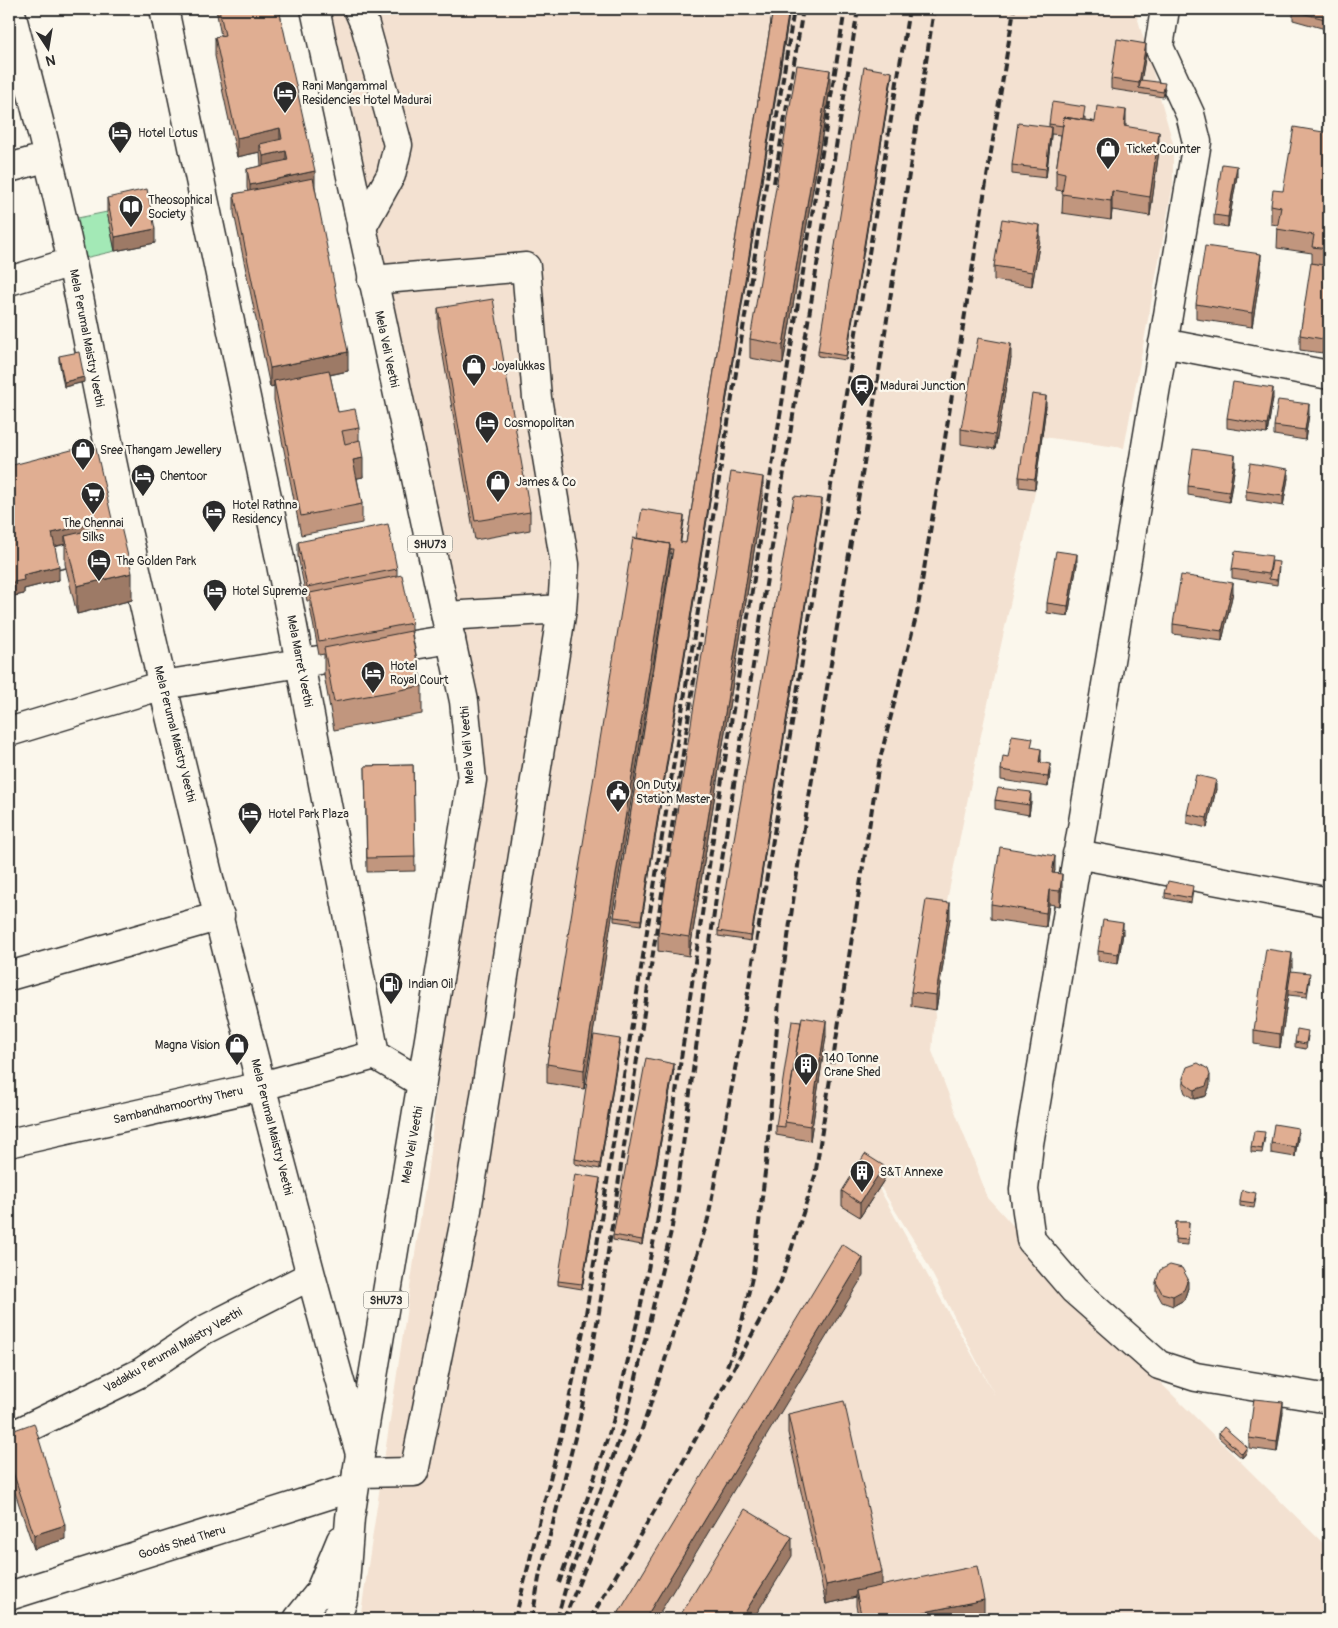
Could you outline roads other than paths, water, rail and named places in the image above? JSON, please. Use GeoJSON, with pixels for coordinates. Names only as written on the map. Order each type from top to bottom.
{"type":"FeatureCollection","features":[{"type":"Feature","properties":{"kind":"street","name":"Mela Perumal Maistry Veethi"},"geometry":{"type":"LineString","coordinates":[[10,9],[48,157],[72,262],[107,444],[128,539],[357,1471]]}},
{"type":"Feature","properties":{"kind":"street","name":"Mela Marret Veethi"},"geometry":{"type":"LineString","coordinates":[[164,9],[301,664],[376,1055]]}},
{"type":"Feature","properties":{"kind":"street","name":"Mela Veli Veethi"},"geometry":{"type":"LineString","coordinates":[[315,9],[464,701],[472,780],[357,1471],[350,1518],[344,1596],[336,1619]]}},
{"type":"Feature","properties":{"kind":"street"},"geometry":{"type":"LineString","coordinates":[[358,9],[366,25],[398,145],[391,175],[361,229]]}},
{"type":"Feature","properties":{"kind":"street"},"geometry":{"type":"LineString","coordinates":[[1166,11],[1159,47],[1190,114],[1196,142],[1077,854],[1028,1153],[1024,1190],[1031,1240],[1074,1290],[1159,1365],[1196,1377],[1329,1399]]}},
{"type":"Feature","properties":{"kind":"street"},"geometry":{"type":"LineString","coordinates":[[9,168],[48,157]]}},
{"type":"Feature","properties":{"kind":"street"},"geometry":{"type":"LineString","coordinates":[[9,281],[72,262]]}},
{"type":"Feature","properties":{"kind":"street"},"geometry":{"type":"LineString","coordinates":[[9,732],[163,685],[301,664],[448,627],[562,609],[565,564],[537,398],[526,267],[372,280]]}},
{"type":"Feature","properties":{"kind":"street"},"geometry":{"type":"LineString","coordinates":[[1163,343],[1329,374]]}},
{"type":"Feature","properties":{"kind":"street"},"geometry":{"type":"LineString","coordinates":[[80,450],[107,444]]}},
{"type":"Feature","properties":{"kind":"street"},"geometry":{"type":"LineString","coordinates":[[28,561],[128,539]]}},
{"type":"Feature","properties":{"kind":"street","name":"Goods Shed Theru"},"geometry":{"type":"LineString","coordinates":[[9,1596],[357,1471],[414,1472],[467,1210],[562,609]]}},
{"type":"Feature","properties":{"kind":"street"},"geometry":{"type":"LineString","coordinates":[[1077,854],[1329,902]]}},
{"type":"Feature","properties":{"kind":"street"},"geometry":{"type":"LineString","coordinates":[[9,976],[220,916]]}},
{"type":"Feature","properties":{"kind":"street"},"geometry":{"type":"LineString","coordinates":[[376,1055],[422,1083]]}},
{"type":"Feature","properties":{"kind":"street","name":"Sambandhamoorthy Theru"},"geometry":{"type":"LineString","coordinates":[[9,1143],[262,1086],[376,1055]]}},
{"type":"Feature","properties":{"kind":"street","name":"Vadakku Perumal Maistry Veethi"},"geometry":{"type":"LineString","coordinates":[[9,1438],[140,1372],[204,1330],[310,1276]]}},
{"type":"Feature","properties":{"kind":"street","name":"Mela Veli Veethi"},"geometry":{"type":"LineString","coordinates":[[298,1619],[319,1593],[350,1518]]}},
{"type":"Feature","properties":{"kind":"railway"},"geometry":{"type":"LineString","coordinates":[[515,1619],[566,1415],[584,1326],[794,9]]}},
{"type":"Feature","properties":{"kind":"railway"},"geometry":{"type":"LineString","coordinates":[[774,183],[803,9]]}},
{"type":"Feature","properties":{"kind":"railway"},"geometry":{"type":"LineString","coordinates":[[559,1583],[613,1422],[639,1314],[657,1224],[718,804],[845,9]]}},
{"type":"Feature","properties":{"kind":"railway"},"geometry":{"type":"LineString","coordinates":[[557,1619],[567,1583],[625,1424],[672,1227],[717,891],[858,9]]}},
{"type":"Feature","properties":{"kind":"railway"},"geometry":{"type":"LineString","coordinates":[[564,1619],[641,1432],[708,1219],[739,1047],[909,9]]}},
{"type":"Feature","properties":{"kind":"railway"},"geometry":{"type":"LineString","coordinates":[[727,1366],[738,1339],[753,1273],[766,1164],[779,1001],[800,852],[879,372],[934,9]]}},
{"type":"Feature","properties":{"kind":"railway"},"geometry":{"type":"LineString","coordinates":[[590,1619],[677,1473],[781,1281],[815,1176],[879,763],[917,613],[1014,9]]}},
{"type":"Feature","properties":{"kind":"railway"},"geometry":{"type":"LineString","coordinates":[[532,1619],[539,1578],[580,1418],[599,1312],[701,634]]}},
{"type":"Feature","properties":{"kind":"place","name":"Rani Mangammal Residencies Hotel Madurai"},"geometry":{"type":"Point","coordinates":[285,114]}},
{"type":"Feature","properties":{"kind":"place","name":"Hotel Lotus"},"geometry":{"type":"Point","coordinates":[120,154]}},
{"type":"Feature","properties":{"kind":"place","name":"Ticket Counter"},"geometry":{"type":"Point","coordinates":[1108,170]}},
{"type":"Feature","properties":{"kind":"place","name":"Theosophical Society"},"geometry":{"type":"Point","coordinates":[131,228]}},
{"type":"Feature","properties":{"kind":"place","name":"Joyalukkas"},"geometry":{"type":"Point","coordinates":[474,387]}},
{"type":"Feature","properties":{"kind":"place","name":"Madurai Junction"},"geometry":{"type":"Point","coordinates":[862,407]}},
{"type":"Feature","properties":{"kind":"place","name":"Cosmopolitan"},"geometry":{"type":"Point","coordinates":[487,444]}},
{"type":"Feature","properties":{"kind":"place","name":"Sree Thangam Jewellery"},"geometry":{"type":"Point","coordinates":[83,471]}},
{"type":"Feature","properties":{"kind":"place","name":"Chentoor"},"geometry":{"type":"Point","coordinates":[143,497]}},
{"type":"Feature","properties":{"kind":"place","name":"James & Co"},"geometry":{"type":"Point","coordinates":[498,503]}},
{"type":"Feature","properties":{"kind":"place","name":"The Chennai Silks"},"geometry":{"type":"Point","coordinates":[93,515]}},
{"type":"Feature","properties":{"kind":"place","name":"Hotel Rathna Residency"},"geometry":{"type":"Point","coordinates":[214,533]}},
{"type":"Feature","properties":{"kind":"place","name":"The Golden Park"},"geometry":{"type":"Point","coordinates":[99,582]}},
{"type":"Feature","properties":{"kind":"place","name":"Hotel Supreme"},"geometry":{"type":"Point","coordinates":[215,612]}},
{"type":"Feature","properties":{"kind":"place","name":"Hotel Royal Court"},"geometry":{"type":"Point","coordinates":[373,694]}},
{"type":"Feature","properties":{"kind":"place","name":"On Duty Station Master"},"geometry":{"type":"Point","coordinates":[618,813]}},
{"type":"Feature","properties":{"kind":"place","name":"Hotel Park Plaza"},"geometry":{"type":"Point","coordinates":[250,835]}},
{"type":"Feature","properties":{"kind":"place","name":"Indian Oil"},"geometry":{"type":"Point","coordinates":[391,1005]}},
{"type":"Feature","properties":{"kind":"place","name":"Magna Vision"},"geometry":{"type":"Point","coordinates":[237,1066]}},
{"type":"Feature","properties":{"kind":"place","name":"140 Tonne Crane Shed"},"geometry":{"type":"Point","coordinates":[806,1086]}},
{"type":"Feature","properties":{"kind":"place","name":"S&T Annexe"},"geometry":{"type":"Point","coordinates":[862,1193]}}]}
